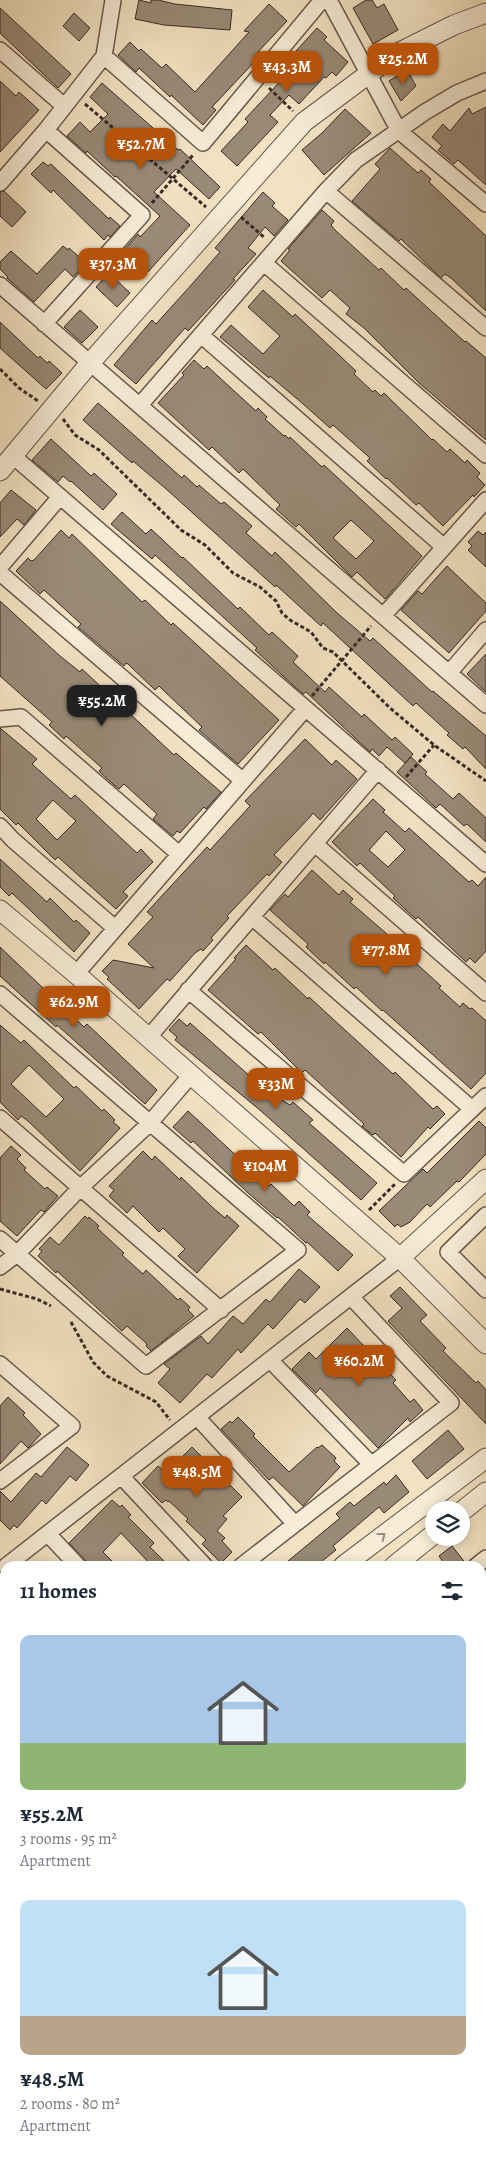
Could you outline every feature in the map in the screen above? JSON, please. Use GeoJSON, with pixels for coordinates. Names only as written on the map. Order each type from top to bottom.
{"type":"FeatureCollection","features":[{"type":"Feature","properties":{"kind":"street"},"geometry":{"type":"LineString","coordinates":[[0,183],[46,130],[104,56],[114,0]]}},
{"type":"Feature","properties":{"kind":"street"},"geometry":{"type":"LineString","coordinates":[[104,56],[203,143],[322,0]]}},
{"type":"Feature","properties":{"kind":"street"},"geometry":{"type":"LineString","coordinates":[[329,0],[399,131],[486,204]]}},
{"type":"Feature","properties":{"kind":"street"},"geometry":{"type":"LineString","coordinates":[[0,471],[90,363],[304,122],[394,55],[454,25],[486,13]]}},
{"type":"Feature","properties":{"kind":"street"},"geometry":{"type":"LineString","coordinates":[[0,50],[64,106]]}},
{"type":"Feature","properties":{"kind":"street"},"geometry":{"type":"LineString","coordinates":[[140,405],[326,191],[356,160],[441,102],[486,81]]}},
{"type":"Feature","properties":{"kind":"street"},"geometry":{"type":"LineString","coordinates":[[44,324],[142,215],[46,130]]}},
{"type":"Feature","properties":{"kind":"street"},"geometry":{"type":"LineString","coordinates":[[326,191],[486,328]]}},
{"type":"Feature","properties":{"kind":"street"},"geometry":{"type":"LineString","coordinates":[[264,263],[486,455]]}},
{"type":"Feature","properties":{"kind":"street"},"geometry":{"type":"LineString","coordinates":[[0,285],[486,705]]}},
{"type":"Feature","properties":{"kind":"street"},"geometry":{"type":"LineString","coordinates":[[201,335],[444,547]]}},
{"type":"Feature","properties":{"kind":"street"},"geometry":{"type":"LineString","coordinates":[[13,456],[59,498],[486,864]]}},
{"type":"Feature","properties":{"kind":"street"},"geometry":{"type":"LineString","coordinates":[[0,567],[59,498]]}},
{"type":"Feature","properties":{"kind":"street"},"geometry":{"type":"LineString","coordinates":[[382,615],[485,503]]}},
{"type":"Feature","properties":{"kind":"street"},"geometry":{"type":"LineString","coordinates":[[0,573],[242,780]]}},
{"type":"Feature","properties":{"kind":"street"},"geometry":{"type":"LineString","coordinates":[[449,673],[486,630]]}},
{"type":"Feature","properties":{"kind":"street"},"geometry":{"type":"LineString","coordinates":[[76,974],[304,708]]}},
{"type":"Feature","properties":{"kind":"street"},"geometry":{"type":"LineString","coordinates":[[0,719],[20,717],[179,854]]}},
{"type":"Feature","properties":{"kind":"street"},"geometry":{"type":"LineString","coordinates":[[148,1038],[378,770]]}},
{"type":"Feature","properties":{"kind":"street"},"geometry":{"type":"LineString","coordinates":[[0,826],[13,840],[115,928]]}},
{"type":"Feature","properties":{"kind":"street"},"geometry":{"type":"LineString","coordinates":[[315,844],[486,992]]}},
{"type":"Feature","properties":{"kind":"street"},"geometry":{"type":"LineString","coordinates":[[0,910],[76,974],[400,1258],[486,1344]]}},
{"type":"Feature","properties":{"kind":"street"},"geometry":{"type":"LineString","coordinates":[[252,917],[472,1109]]}},
{"type":"Feature","properties":{"kind":"street"},"geometry":{"type":"LineString","coordinates":[[188,990],[404,1174],[486,1096]]}},
{"type":"Feature","properties":{"kind":"street"},"geometry":{"type":"LineString","coordinates":[[0,994],[149,1124],[298,1250],[146,1366],[0,1239]]}},
{"type":"Feature","properties":{"kind":"street"},"geometry":{"type":"LineString","coordinates":[[0,1266],[17,1254],[80,1188],[149,1124],[192,1075]]}},
{"type":"Feature","properties":{"kind":"street"},"geometry":{"type":"LineString","coordinates":[[0,1118],[220,1310]]}},
{"type":"Feature","properties":{"kind":"street"},"geometry":{"type":"LineString","coordinates":[[13,1561],[400,1258],[486,1179]]}},
{"type":"Feature","properties":{"kind":"street"},"geometry":{"type":"LineString","coordinates":[[486,1215],[448,1252],[486,1290]]}},
{"type":"Feature","properties":{"kind":"street"},"geometry":{"type":"LineString","coordinates":[[247,1561],[451,1403],[351,1296]]}},
{"type":"Feature","properties":{"kind":"street"},"geometry":{"type":"LineString","coordinates":[[270,1360],[370,1464]]}},
{"type":"Feature","properties":{"kind":"street"},"geometry":{"type":"LineString","coordinates":[[0,1364],[72,1426],[0,1481]]}},
{"type":"Feature","properties":{"kind":"street"},"geometry":{"type":"LineString","coordinates":[[197,1417],[295,1524]]}},
{"type":"Feature","properties":{"kind":"street"},"geometry":{"type":"LineString","coordinates":[[350,1561],[486,1458]]}},
{"type":"Feature","properties":{"kind":"street"},"geometry":{"type":"LineString","coordinates":[[122,1476],[200,1561]]}},
{"type":"Feature","properties":{"kind":"street"},"geometry":{"type":"LineString","coordinates":[[470,1505],[486,1492]]}},
{"type":"Feature","properties":{"kind":"street"},"geometry":{"type":"LineString","coordinates":[[48,1534],[73,1561]]}},
{"type":"Feature","properties":{"kind":"street"},"geometry":{"type":"LineString","coordinates":[[400,1561],[425,1541]]}},
{"type":"Feature","properties":{"kind":"path"},"geometry":{"type":"LineString","coordinates":[[258,77],[304,122]]}},
{"type":"Feature","properties":{"kind":"path"},"geometry":{"type":"LineString","coordinates":[[73,94],[174,180],[277,248]]}},
{"type":"Feature","properties":{"kind":"path"},"geometry":{"type":"LineString","coordinates":[[142,215],[174,180],[203,143]]}},
{"type":"Feature","properties":{"kind":"path"},"geometry":{"type":"LineString","coordinates":[[0,369],[19,388],[52,410],[66,422],[75,435],[99,450],[181,530],[205,546],[233,573],[260,586],[276,601],[286,616],[312,632],[323,648],[333,652],[390,708],[434,744],[486,781]]}},
{"type":"Feature","properties":{"kind":"path"},"geometry":{"type":"LineString","coordinates":[[304,708],[341,661],[382,615]]}},
{"type":"Feature","properties":{"kind":"path"},"geometry":{"type":"LineString","coordinates":[[398,787],[434,744]]}},
{"type":"Feature","properties":{"kind":"path"},"geometry":{"type":"LineString","coordinates":[[367,1212],[404,1174]]}},
{"type":"Feature","properties":{"kind":"path"},"geometry":{"type":"LineString","coordinates":[[0,1289],[37,1299],[52,1306]]}},
{"type":"Feature","properties":{"kind":"path"},"geometry":{"type":"LineString","coordinates":[[66,1317],[72,1323],[93,1362],[106,1376],[156,1402],[179,1431]]}},
{"type":"Feature","properties":{"kind":"building"},"geometry":{"type":"Polygon","coordinates":[[[139,0],[151,3],[151,0],[158,0],[175,4],[232,10],[230,30],[164,25],[135,19],[139,0]]]}},
{"type":"Feature","properties":{"kind":"building"},"geometry":{"type":"Polygon","coordinates":[[[366,0],[372,0],[377,8],[384,4],[398,30],[373,44],[353,8],[366,0]]]}},
{"type":"Feature","properties":{"kind":"building"},"geometry":{"type":"Polygon","coordinates":[[[269,4],[287,21],[257,53],[255,56],[257,59],[212,107],[216,110],[203,125],[139,68],[136,72],[118,55],[130,42],[139,51],[141,49],[162,68],[166,64],[195,92],[249,32],[244,31],[269,4]]]}},
{"type":"Feature","properties":{"kind":"building"},"geometry":{"type":"Polygon","coordinates":[[[0,8],[71,74],[58,88],[0,33],[0,8]]]}},
{"type":"Feature","properties":{"kind":"building"},"geometry":{"type":"Polygon","coordinates":[[[74,13],[90,28],[79,41],[63,26],[74,13]]]}},
{"type":"Feature","properties":{"kind":"building"},"geometry":{"type":"Polygon","coordinates":[[[317,28],[327,37],[324,40],[348,62],[336,76],[332,72],[326,78],[324,77],[299,104],[289,95],[270,115],[278,122],[237,166],[221,151],[248,122],[245,119],[303,57],[296,51],[317,28]]]}},
{"type":"Feature","properties":{"kind":"building"},"geometry":{"type":"Polygon","coordinates":[[[407,70],[416,86],[401,101],[389,81],[407,70]]]}},
{"type":"Feature","properties":{"kind":"building"},"geometry":{"type":"Polygon","coordinates":[[[0,81],[16,96],[19,92],[39,110],[0,152],[0,81]]]}},
{"type":"Feature","properties":{"kind":"building"},"geometry":{"type":"Polygon","coordinates":[[[102,83],[178,150],[180,149],[220,187],[209,199],[176,169],[154,192],[190,225],[148,272],[124,250],[138,234],[140,237],[160,216],[87,151],[86,153],[67,136],[80,122],[90,132],[108,114],[90,97],[102,83]]]}},
{"type":"Feature","properties":{"kind":"building"},"geometry":{"type":"Polygon","coordinates":[[[486,107],[486,185],[458,160],[454,164],[438,150],[442,146],[432,137],[443,124],[450,131],[469,108],[472,114],[486,107]]]}},
{"type":"Feature","properties":{"kind":"building"},"geometry":{"type":"Polygon","coordinates":[[[345,109],[371,133],[324,175],[302,150],[345,109]]]}},
{"type":"Feature","properties":{"kind":"building"},"geometry":{"type":"Polygon","coordinates":[[[390,148],[418,173],[421,170],[431,179],[429,182],[486,236],[486,311],[451,278],[445,274],[441,278],[401,239],[399,241],[352,201],[380,169],[375,164],[390,148]]]}},
{"type":"Feature","properties":{"kind":"building"},"geometry":{"type":"Polygon","coordinates":[[[43,162],[48,166],[51,164],[109,219],[110,217],[120,226],[110,237],[108,235],[104,240],[53,190],[51,193],[31,174],[43,162]]]}},
{"type":"Feature","properties":{"kind":"building"},"geometry":{"type":"Polygon","coordinates":[[[4,191],[26,212],[12,227],[0,216],[0,192],[4,191]]]}},
{"type":"Feature","properties":{"kind":"building"},"geometry":{"type":"Polygon","coordinates":[[[263,192],[275,203],[272,206],[288,220],[274,236],[265,227],[248,248],[256,254],[233,279],[235,280],[188,331],[185,328],[136,384],[114,365],[152,320],[156,324],[220,252],[215,248],[263,192]]]}},
{"type":"Feature","properties":{"kind":"building"},"geometry":{"type":"Polygon","coordinates":[[[322,210],[334,221],[331,225],[335,230],[379,270],[381,268],[404,290],[406,288],[465,342],[486,358],[486,440],[419,383],[364,328],[346,314],[350,308],[330,290],[322,298],[281,261],[290,250],[288,249],[322,210]]]}},
{"type":"Feature","properties":{"kind":"building"},"geometry":{"type":"Polygon","coordinates":[[[63,246],[68,250],[69,248],[86,263],[73,277],[65,269],[34,302],[7,278],[0,269],[0,262],[11,251],[37,274],[63,246]]]}},
{"type":"Feature","properties":{"kind":"building"},"geometry":{"type":"Polygon","coordinates":[[[109,273],[130,293],[117,307],[96,287],[109,273]]]}},
{"type":"Feature","properties":{"kind":"building"},"geometry":{"type":"Polygon","coordinates":[[[263,290],[293,317],[295,314],[356,371],[354,374],[373,392],[375,390],[381,396],[384,393],[432,440],[447,452],[450,449],[465,463],[467,460],[480,473],[477,477],[485,485],[443,526],[419,503],[416,505],[386,479],[367,461],[370,458],[333,425],[330,428],[270,376],[269,378],[220,337],[231,325],[263,354],[280,336],[248,307],[263,290]]]}},
{"type":"Feature","properties":{"kind":"building"},"geometry":{"type":"Polygon","coordinates":[[[80,310],[98,327],[82,343],[64,327],[80,310]]]}},
{"type":"Feature","properties":{"kind":"building"},"geometry":{"type":"Polygon","coordinates":[[[0,322],[38,358],[40,356],[47,363],[49,361],[62,373],[46,389],[0,348],[0,322]]]}},
{"type":"Feature","properties":{"kind":"building"},"geometry":{"type":"Polygon","coordinates":[[[194,360],[204,369],[207,366],[256,411],[258,408],[267,417],[265,419],[284,436],[289,439],[290,437],[322,467],[324,465],[422,556],[385,599],[357,572],[352,577],[299,524],[296,527],[276,509],[280,505],[243,469],[239,473],[212,447],[209,450],[158,403],[184,375],[182,373],[194,360]],[[351,520],[333,538],[356,559],[374,541],[351,520]]]}},
{"type":"Feature","properties":{"kind":"building"},"geometry":{"type":"Polygon","coordinates":[[[98,403],[182,478],[184,475],[221,504],[224,502],[252,526],[246,533],[272,556],[275,552],[336,612],[370,641],[373,638],[432,692],[486,736],[486,769],[465,747],[463,749],[447,735],[449,733],[416,703],[413,706],[323,623],[321,626],[165,488],[133,461],[132,463],[83,420],[98,403]]]}},
{"type":"Feature","properties":{"kind":"building"},"geometry":{"type":"Polygon","coordinates":[[[51,439],[91,476],[94,473],[117,494],[103,510],[71,481],[63,476],[58,482],[32,460],[51,439]]]}},
{"type":"Feature","properties":{"kind":"building"},"geometry":{"type":"Polygon","coordinates":[[[11,490],[36,510],[24,525],[17,519],[0,537],[0,503],[11,490]]]}},
{"type":"Feature","properties":{"kind":"building"},"geometry":{"type":"Polygon","coordinates":[[[122,512],[146,534],[151,529],[238,609],[240,607],[269,635],[272,632],[298,656],[293,662],[325,692],[329,687],[362,717],[364,714],[392,740],[395,737],[413,754],[405,763],[387,747],[379,756],[372,749],[370,752],[306,692],[303,694],[294,686],[255,650],[257,648],[155,555],[152,559],[111,524],[122,512]]]}},
{"type":"Feature","properties":{"kind":"building"},"geometry":{"type":"Polygon","coordinates":[[[61,530],[69,538],[72,534],[142,602],[145,600],[171,625],[173,623],[279,720],[238,764],[199,730],[202,727],[159,686],[155,690],[128,664],[126,663],[124,666],[78,627],[81,624],[44,590],[40,594],[16,571],[28,558],[31,561],[34,560],[61,530]]]}},
{"type":"Feature","properties":{"kind":"building"},"geometry":{"type":"Polygon","coordinates":[[[478,531],[483,535],[486,532],[486,567],[468,550],[472,546],[468,542],[478,531]]]}},
{"type":"Feature","properties":{"kind":"building"},"geometry":{"type":"Polygon","coordinates":[[[447,566],[486,603],[486,611],[449,653],[401,610],[418,591],[422,594],[447,566]]]}},
{"type":"Feature","properties":{"kind":"building"},"geometry":{"type":"Polygon","coordinates":[[[0,601],[60,656],[80,672],[82,669],[174,755],[176,753],[221,792],[180,833],[177,831],[173,836],[153,819],[157,814],[124,784],[119,789],[114,785],[99,771],[102,768],[66,736],[64,739],[49,725],[52,722],[0,676],[0,601]]]}},
{"type":"Feature","properties":{"kind":"building"},"geometry":{"type":"Polygon","coordinates":[[[486,654],[486,692],[467,674],[486,654]]]}},
{"type":"Feature","properties":{"kind":"building"},"geometry":{"type":"Polygon","coordinates":[[[0,728],[37,759],[32,764],[71,799],[75,795],[137,853],[141,849],[153,862],[123,892],[128,896],[116,909],[58,857],[55,860],[18,823],[16,825],[0,809],[0,728]],[[53,800],[36,819],[57,840],[76,821],[53,800]]]}},
{"type":"Feature","properties":{"kind":"building"},"geometry":{"type":"Polygon","coordinates":[[[305,739],[332,765],[336,760],[357,779],[320,820],[313,813],[274,855],[282,862],[269,876],[267,874],[227,916],[229,918],[211,938],[213,940],[203,951],[201,949],[195,953],[170,981],[167,979],[139,1009],[107,979],[109,977],[102,971],[113,960],[154,968],[128,944],[153,917],[147,912],[207,847],[210,850],[250,806],[245,801],[305,739]]]}},
{"type":"Feature","properties":{"kind":"building"},"geometry":{"type":"Polygon","coordinates":[[[411,757],[427,772],[425,774],[453,799],[459,793],[486,818],[486,842],[467,824],[464,826],[440,804],[436,808],[397,772],[411,757]]]}},
{"type":"Feature","properties":{"kind":"building"},"geometry":{"type":"Polygon","coordinates":[[[373,799],[385,810],[383,812],[405,832],[409,828],[469,882],[472,880],[478,886],[486,877],[486,951],[475,963],[470,958],[466,962],[418,917],[416,919],[393,898],[395,896],[360,863],[357,866],[332,842],[373,799]],[[386,831],[369,850],[388,867],[405,850],[386,831]]]}},
{"type":"Feature","properties":{"kind":"building"},"geometry":{"type":"Polygon","coordinates":[[[0,859],[47,902],[50,898],[74,922],[76,920],[90,933],[74,952],[12,893],[9,896],[0,887],[0,859]]]}},
{"type":"Feature","properties":{"kind":"building"},"geometry":{"type":"Polygon","coordinates":[[[312,870],[339,895],[343,890],[353,899],[350,902],[387,934],[386,936],[441,986],[439,988],[460,1007],[463,1003],[470,1009],[472,1008],[486,1021],[486,1073],[471,1089],[356,987],[354,989],[325,962],[324,964],[306,947],[308,944],[270,910],[285,894],[288,897],[312,870]]]}},
{"type":"Feature","properties":{"kind":"building"},"geometry":{"type":"Polygon","coordinates":[[[246,945],[273,970],[275,968],[308,999],[309,997],[393,1074],[395,1072],[433,1109],[437,1106],[445,1114],[430,1129],[428,1127],[401,1157],[375,1133],[373,1135],[362,1126],[364,1124],[305,1070],[302,1073],[261,1032],[258,1034],[208,990],[246,945]]]}},
{"type":"Feature","properties":{"kind":"building"},"geometry":{"type":"Polygon","coordinates":[[[0,947],[84,1027],[87,1024],[157,1090],[145,1104],[0,976],[0,947]]]}},
{"type":"Feature","properties":{"kind":"building"},"geometry":{"type":"Polygon","coordinates":[[[179,1019],[187,1026],[190,1023],[252,1078],[255,1075],[282,1100],[290,1105],[293,1102],[313,1120],[309,1123],[377,1183],[361,1200],[261,1111],[175,1040],[177,1037],[169,1030],[179,1019]]]}},
{"type":"Feature","properties":{"kind":"building"},"geometry":{"type":"Polygon","coordinates":[[[0,1025],[21,1043],[24,1040],[74,1088],[76,1086],[102,1111],[104,1109],[120,1128],[80,1171],[28,1121],[21,1116],[18,1120],[0,1102],[0,1025]],[[29,1065],[11,1084],[46,1117],[64,1099],[29,1065]]]}},
{"type":"Feature","properties":{"kind":"building"},"geometry":{"type":"Polygon","coordinates":[[[188,1111],[269,1186],[271,1184],[294,1206],[299,1201],[310,1212],[307,1215],[353,1255],[338,1271],[307,1242],[247,1192],[193,1141],[191,1143],[173,1127],[188,1111]]]}},
{"type":"Feature","properties":{"kind":"building"},"geometry":{"type":"Polygon","coordinates":[[[479,1121],[486,1128],[486,1154],[459,1182],[457,1181],[430,1207],[427,1204],[410,1222],[401,1227],[397,1224],[395,1227],[379,1211],[423,1169],[427,1173],[479,1121]]]}},
{"type":"Feature","properties":{"kind":"building"},"geometry":{"type":"Polygon","coordinates":[[[11,1146],[21,1155],[17,1159],[26,1168],[24,1170],[45,1189],[47,1187],[58,1196],[44,1212],[41,1210],[17,1236],[0,1221],[0,1158],[11,1146]]]}},
{"type":"Feature","properties":{"kind":"building"},"geometry":{"type":"Polygon","coordinates":[[[143,1151],[152,1160],[155,1156],[180,1180],[181,1177],[225,1218],[227,1215],[239,1226],[197,1273],[178,1256],[185,1249],[163,1228],[159,1232],[133,1206],[127,1213],[109,1196],[114,1190],[109,1186],[143,1151]]]}},
{"type":"Feature","properties":{"kind":"building"},"geometry":{"type":"Polygon","coordinates":[[[85,1216],[88,1219],[89,1217],[99,1226],[97,1228],[143,1274],[146,1270],[178,1300],[180,1298],[190,1307],[188,1310],[194,1316],[151,1351],[146,1346],[147,1344],[127,1326],[122,1331],[38,1256],[42,1251],[39,1249],[50,1237],[59,1245],[85,1216]]]}},
{"type":"Feature","properties":{"kind":"building"},"geometry":{"type":"Polygon","coordinates":[[[299,1269],[320,1287],[305,1303],[300,1299],[273,1329],[268,1324],[241,1353],[238,1349],[212,1378],[207,1374],[180,1403],[158,1383],[170,1369],[164,1364],[201,1336],[208,1344],[233,1316],[243,1324],[266,1299],[269,1302],[271,1301],[299,1269]]]}},
{"type":"Feature","properties":{"kind":"building"},"geometry":{"type":"Polygon","coordinates":[[[400,1287],[427,1315],[420,1321],[446,1348],[443,1351],[476,1383],[478,1381],[486,1390],[486,1424],[388,1321],[402,1308],[390,1296],[400,1287]]]}},
{"type":"Feature","properties":{"kind":"building"},"geometry":{"type":"Polygon","coordinates":[[[347,1328],[396,1380],[393,1383],[410,1402],[414,1399],[423,1410],[410,1422],[408,1418],[378,1448],[320,1388],[316,1393],[292,1369],[309,1352],[316,1359],[347,1328]]]}},
{"type":"Feature","properties":{"kind":"building"},"geometry":{"type":"Polygon","coordinates":[[[8,1397],[25,1413],[23,1415],[41,1434],[28,1448],[21,1441],[0,1464],[0,1406],[8,1397]]]}},
{"type":"Feature","properties":{"kind":"building"},"geometry":{"type":"Polygon","coordinates":[[[238,1417],[255,1434],[253,1436],[289,1472],[317,1447],[322,1445],[336,1458],[334,1461],[340,1467],[303,1506],[273,1477],[269,1480],[221,1429],[238,1417]]]}},
{"type":"Feature","properties":{"kind":"building"},"geometry":{"type":"Polygon","coordinates":[[[448,1430],[464,1449],[427,1479],[412,1461],[448,1430]]]}},
{"type":"Feature","properties":{"kind":"building"},"geometry":{"type":"Polygon","coordinates":[[[67,1447],[89,1465],[76,1481],[70,1476],[46,1504],[42,1500],[17,1528],[14,1525],[10,1530],[0,1520],[0,1491],[11,1502],[36,1473],[41,1477],[67,1447]]]}},
{"type":"Feature","properties":{"kind":"building"},"geometry":{"type":"Polygon","coordinates":[[[192,1447],[242,1497],[223,1516],[227,1519],[217,1531],[225,1538],[222,1541],[232,1552],[223,1561],[219,1561],[202,1544],[206,1540],[186,1521],[188,1519],[169,1501],[166,1500],[162,1503],[142,1483],[158,1466],[166,1473],[192,1447]]]}},
{"type":"Feature","properties":{"kind":"building"},"geometry":{"type":"Polygon","coordinates":[[[396,1475],[409,1492],[384,1513],[379,1507],[333,1546],[336,1550],[322,1561],[288,1561],[340,1518],[336,1514],[350,1502],[354,1506],[384,1482],[386,1485],[396,1475]]]}},
{"type":"Feature","properties":{"kind":"building"},"geometry":{"type":"Polygon","coordinates":[[[112,1500],[120,1507],[122,1505],[131,1515],[128,1517],[154,1543],[150,1547],[164,1561],[147,1561],[121,1533],[103,1552],[112,1561],[86,1561],[69,1543],[112,1500]]]}},
{"type":"Feature","properties":{"kind":"building"},"geometry":{"type":"Polygon","coordinates":[[[452,1546],[464,1561],[442,1561],[439,1556],[452,1546]]]}}]}
